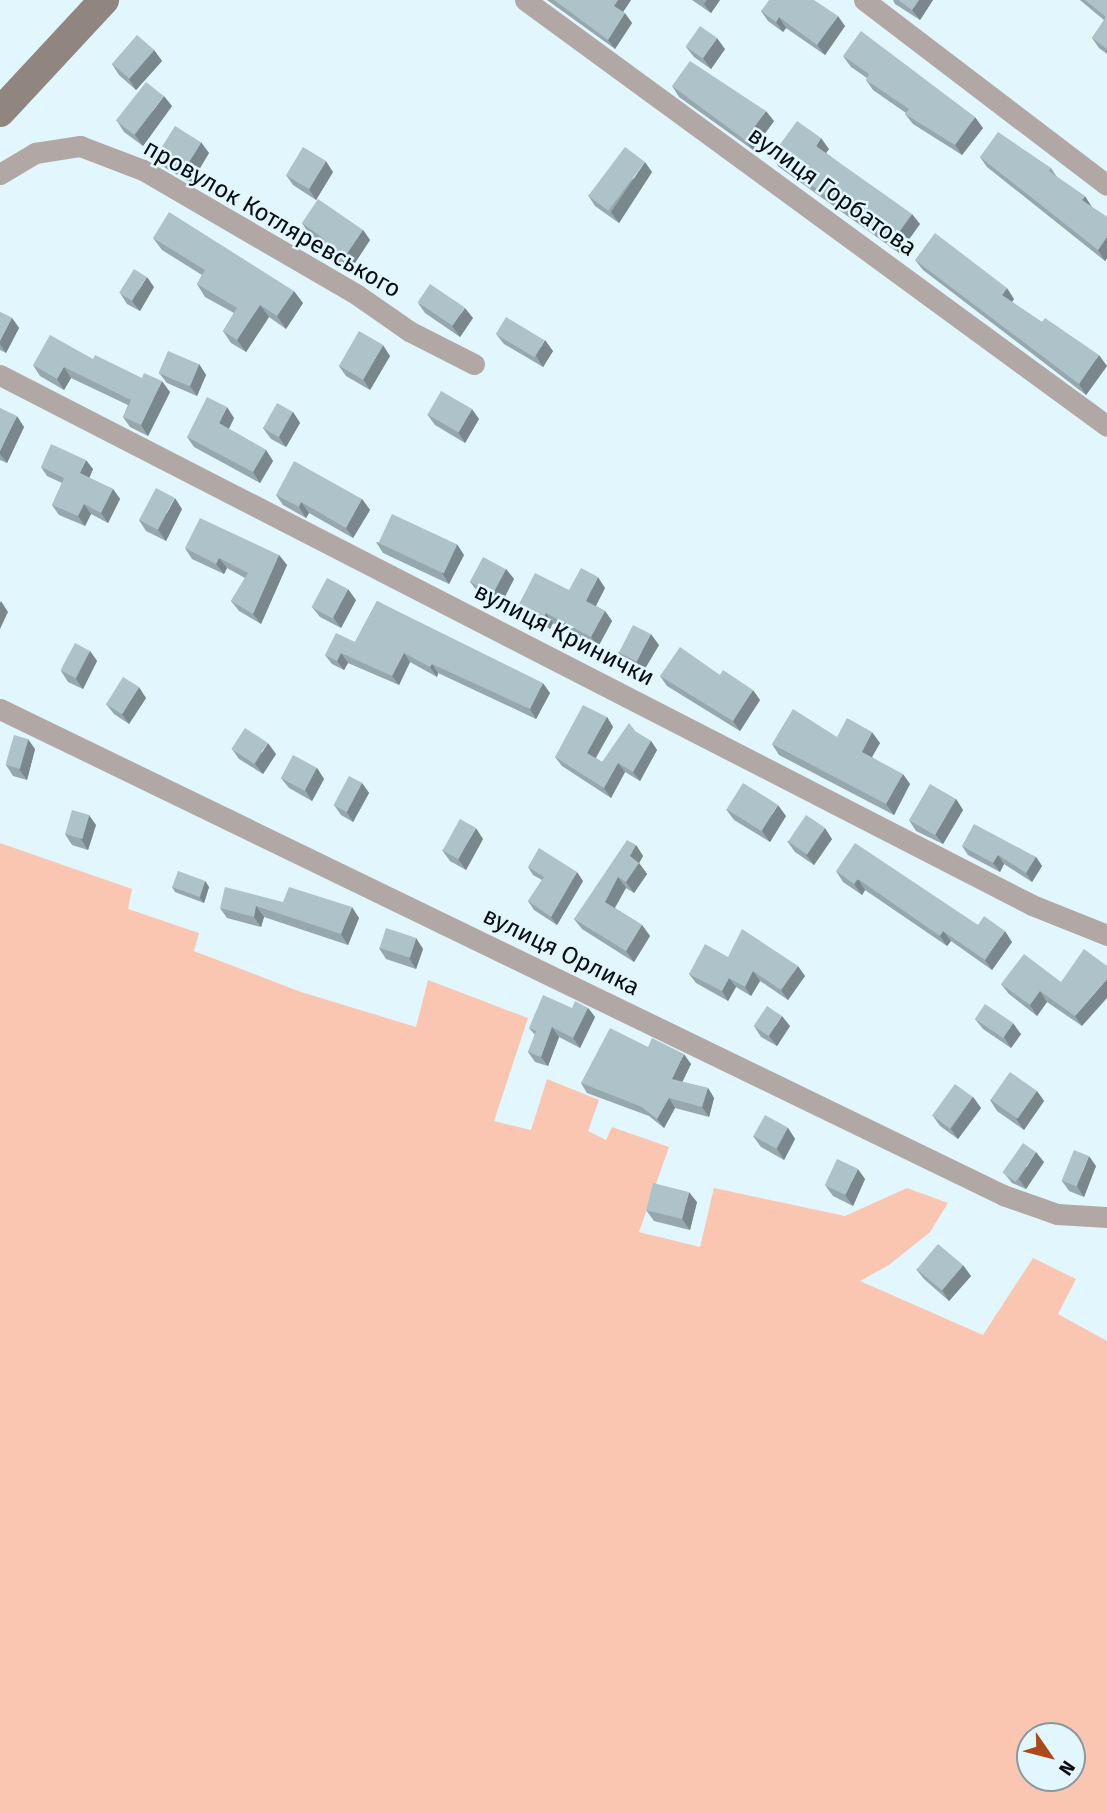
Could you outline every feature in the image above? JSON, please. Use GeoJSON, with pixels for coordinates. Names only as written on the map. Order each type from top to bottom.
{"type":"FeatureCollection","features":[{"type":"Feature","properties":{"kind":"main road"},"geometry":{"type":"LineString","coordinates":[[0,112],[104,0]]}},
{"type":"Feature","properties":{"kind":"street","name":"вулиця Горбатова"},"geometry":{"type":"LineString","coordinates":[[525,0],[1107,426]]}},
{"type":"Feature","properties":{"kind":"street"},"geometry":{"type":"LineString","coordinates":[[864,0],[1107,185]]}},
{"type":"Feature","properties":{"kind":"street","name":"провулок Котляревського"},"geometry":{"type":"LineString","coordinates":[[0,174],[35,153],[80,146],[143,170],[356,295],[409,331],[474,364]]}},
{"type":"Feature","properties":{"kind":"street","name":"вулиця Кринички"},"geometry":{"type":"LineString","coordinates":[[0,375],[1032,905],[1107,935]]}},
{"type":"Feature","properties":{"kind":"street","name":"вулиця Орлика"},"geometry":{"type":"LineString","coordinates":[[0,709],[1003,1195],[1057,1214],[1107,1217]]}},
{"type":"Feature","properties":{"kind":"shaded area"},"geometry":{"type":"Polygon","coordinates":[[[0,843],[132,889],[128,909],[199,933],[194,951],[301,992],[416,1027],[428,980],[528,1018],[494,1121],[531,1130],[547,1079],[599,1100],[588,1131],[606,1140],[612,1127],[669,1147],[639,1232],[700,1247],[714,1188],[845,1216],[907,1188],[948,1203],[930,1232],[889,1265],[860,1281],[983,1335],[1033,1258],[1076,1279],[1058,1314],[1107,1341],[1107,1813],[0,1813],[0,843]]]}},
{"type":"Feature","properties":{"kind":"building"},"geometry":{"type":"Polygon","coordinates":[[[554,0],[618,0],[614,6],[625,13],[608,40],[554,0]]]}},
{"type":"Feature","properties":{"kind":"building"},"geometry":{"type":"Polygon","coordinates":[[[769,0],[814,0],[838,16],[817,45],[779,17],[776,22],[761,11],[769,0]]]}},
{"type":"Feature","properties":{"kind":"building"},"geometry":{"type":"Polygon","coordinates":[[[898,0],[919,0],[912,10],[898,0]]]}},
{"type":"Feature","properties":{"kind":"building"},"geometry":{"type":"Polygon","coordinates":[[[1085,0],[1107,0],[1107,49],[1092,38],[1106,17],[1085,0]]]}},
{"type":"Feature","properties":{"kind":"building"},"geometry":{"type":"Polygon","coordinates":[[[700,26],[717,38],[703,59],[686,46],[700,26]]]}},
{"type":"Feature","properties":{"kind":"building"},"geometry":{"type":"Polygon","coordinates":[[[861,31],[975,117],[955,145],[905,114],[909,109],[866,80],[869,74],[843,56],[861,31]]]}},
{"type":"Feature","properties":{"kind":"building"},"geometry":{"type":"Polygon","coordinates":[[[137,35],[154,50],[129,79],[112,64],[137,35]]]}},
{"type":"Feature","properties":{"kind":"building"},"geometry":{"type":"Polygon","coordinates":[[[690,61],[766,111],[745,140],[672,86],[690,61]]]}},
{"type":"Feature","properties":{"kind":"building"},"geometry":{"type":"Polygon","coordinates":[[[146,82],[164,96],[134,135],[116,121],[146,82]]]}},
{"type":"Feature","properties":{"kind":"building"},"geometry":{"type":"Polygon","coordinates":[[[797,121],[821,138],[816,146],[912,214],[892,242],[771,157],[797,121]]]}},
{"type":"Feature","properties":{"kind":"building"},"geometry":{"type":"Polygon","coordinates":[[[175,126],[201,142],[182,173],[156,157],[175,126]]]}},
{"type":"Feature","properties":{"kind":"building"},"geometry":{"type":"Polygon","coordinates":[[[998,132],[1051,168],[1049,171],[1085,196],[1082,200],[1107,217],[1107,237],[1098,250],[980,157],[998,132]]]}},
{"type":"Feature","properties":{"kind":"building"},"geometry":{"type":"Polygon","coordinates":[[[303,147],[326,161],[309,189],[286,175],[303,147]]]}},
{"type":"Feature","properties":{"kind":"building"},"geometry":{"type":"Polygon","coordinates":[[[625,147],[645,162],[608,211],[588,196],[625,147]]]}},
{"type":"Feature","properties":{"kind":"building"},"geometry":{"type":"Polygon","coordinates":[[[318,199],[363,230],[342,261],[319,246],[324,239],[302,223],[318,199]]]}},
{"type":"Feature","properties":{"kind":"building"},"geometry":{"type":"Polygon","coordinates":[[[169,212],[294,291],[277,316],[260,305],[237,340],[223,331],[237,308],[197,284],[205,270],[153,238],[169,212]]]}},
{"type":"Feature","properties":{"kind":"building"},"geometry":{"type":"Polygon","coordinates":[[[935,233],[1007,288],[1002,295],[1042,322],[1045,318],[1099,355],[1079,384],[915,260],[935,233]]]}},
{"type":"Feature","properties":{"kind":"building"},"geometry":{"type":"Polygon","coordinates":[[[134,269],[147,277],[132,301],[119,293],[134,269]]]}},
{"type":"Feature","properties":{"kind":"building"},"geometry":{"type":"Polygon","coordinates":[[[430,284],[465,307],[453,326],[418,302],[430,284]]]}},
{"type":"Feature","properties":{"kind":"building"},"geometry":{"type":"Polygon","coordinates":[[[0,312],[12,318],[0,341],[0,312]]]}},
{"type":"Feature","properties":{"kind":"building"},"geometry":{"type":"Polygon","coordinates":[[[506,317],[545,340],[534,357],[496,334],[506,317]]]}},
{"type":"Feature","properties":{"kind":"building"},"geometry":{"type":"Polygon","coordinates":[[[359,331],[383,345],[363,380],[339,366],[359,331]]]}},
{"type":"Feature","properties":{"kind":"building"},"geometry":{"type":"Polygon","coordinates":[[[50,335],[93,359],[95,355],[142,378],[144,373],[162,381],[141,425],[123,417],[131,400],[64,367],[57,379],[33,365],[50,335]]]}},
{"type":"Feature","properties":{"kind":"building"},"geometry":{"type":"Polygon","coordinates":[[[168,351],[199,364],[190,386],[159,373],[168,351]]]}},
{"type":"Feature","properties":{"kind":"building"},"geometry":{"type":"Polygon","coordinates":[[[441,391],[472,409],[459,432],[428,414],[441,391]]]}},
{"type":"Feature","properties":{"kind":"building"},"geometry":{"type":"Polygon","coordinates":[[[207,397],[227,407],[219,423],[266,450],[253,472],[187,437],[207,397]]]}},
{"type":"Feature","properties":{"kind":"building"},"geometry":{"type":"Polygon","coordinates":[[[277,403],[293,412],[279,437],[263,428],[277,403]]]}},
{"type":"Feature","properties":{"kind":"building"},"geometry":{"type":"Polygon","coordinates":[[[0,408],[17,416],[0,451],[0,408]]]}},
{"type":"Feature","properties":{"kind":"building"},"geometry":{"type":"Polygon","coordinates":[[[51,444],[86,460],[80,473],[113,489],[101,513],[84,504],[78,516],[52,505],[64,478],[41,467],[51,444]]]}},
{"type":"Feature","properties":{"kind":"building"},"geometry":{"type":"Polygon","coordinates":[[[294,461],[362,499],[346,528],[301,502],[299,507],[276,495],[294,461]]]}},
{"type":"Feature","properties":{"kind":"building"},"geometry":{"type":"Polygon","coordinates":[[[156,488],[175,498],[158,530],[139,520],[156,488]]]}},
{"type":"Feature","properties":{"kind":"building"},"geometry":{"type":"Polygon","coordinates":[[[392,514],[457,544],[444,573],[378,543],[392,514]]]}},
{"type":"Feature","properties":{"kind":"building"},"geometry":{"type":"Polygon","coordinates":[[[200,518],[279,555],[253,614],[231,601],[248,573],[219,558],[216,564],[185,548],[200,518]]]}},
{"type":"Feature","properties":{"kind":"building"},"geometry":{"type":"Polygon","coordinates":[[[483,557],[506,569],[493,594],[470,582],[483,557]]]}},
{"type":"Feature","properties":{"kind":"building"},"geometry":{"type":"Polygon","coordinates":[[[581,568],[598,577],[586,601],[605,611],[591,637],[546,613],[543,619],[518,606],[535,573],[569,590],[581,568]]]}},
{"type":"Feature","properties":{"kind":"building"},"geometry":{"type":"Polygon","coordinates":[[[327,578],[348,589],[333,618],[312,607],[327,578]]]}},
{"type":"Feature","properties":{"kind":"building"},"geometry":{"type":"Polygon","coordinates":[[[377,601],[543,683],[530,709],[432,664],[430,667],[404,653],[392,676],[341,653],[337,661],[325,655],[336,633],[355,642],[377,601]]]}},
{"type":"Feature","properties":{"kind":"building"},"geometry":{"type":"Polygon","coordinates":[[[633,625],[651,634],[637,662],[619,653],[633,625]]]}},
{"type":"Feature","properties":{"kind":"building"},"geometry":{"type":"Polygon","coordinates":[[[75,643],[90,651],[75,678],[60,670],[75,643]]]}},
{"type":"Feature","properties":{"kind":"building"},"geometry":{"type":"Polygon","coordinates":[[[680,647],[720,675],[723,670],[753,690],[733,721],[660,676],[680,647]]]}},
{"type":"Feature","properties":{"kind":"building"},"geometry":{"type":"Polygon","coordinates":[[[123,677],[139,687],[122,714],[106,704],[123,677]]]}},
{"type":"Feature","properties":{"kind":"building"},"geometry":{"type":"Polygon","coordinates":[[[583,705],[607,717],[587,753],[602,762],[629,723],[636,732],[651,741],[633,772],[618,763],[604,788],[555,757],[583,705]]]}},
{"type":"Feature","properties":{"kind":"building"},"geometry":{"type":"Polygon","coordinates":[[[793,709],[837,737],[847,718],[872,732],[862,752],[903,774],[886,804],[772,744],[793,709]]]}},
{"type":"Feature","properties":{"kind":"building"},"geometry":{"type":"Polygon","coordinates":[[[245,728],[268,743],[254,764],[231,749],[245,728]]]}},
{"type":"Feature","properties":{"kind":"building"},"geometry":{"type":"Polygon","coordinates":[[[14,735],[28,739],[20,769],[5,765],[14,735]]]}},
{"type":"Feature","properties":{"kind":"building"},"geometry":{"type":"Polygon","coordinates":[[[293,755],[317,768],[305,791],[281,778],[293,755]]]}},
{"type":"Feature","properties":{"kind":"building"},"geometry":{"type":"Polygon","coordinates":[[[349,776],[362,783],[347,812],[334,805],[349,776]]]}},
{"type":"Feature","properties":{"kind":"building"},"geometry":{"type":"Polygon","coordinates":[[[743,783],[778,805],[761,831],[727,809],[743,783]]]}},
{"type":"Feature","properties":{"kind":"building"},"geometry":{"type":"Polygon","coordinates":[[[930,784],[956,799],[935,835],[909,820],[930,784]]]}},
{"type":"Feature","properties":{"kind":"building"},"geometry":{"type":"Polygon","coordinates":[[[72,810],[89,815],[82,839],[65,834],[72,810]]]}},
{"type":"Feature","properties":{"kind":"building"},"geometry":{"type":"Polygon","coordinates":[[[806,815],[825,828],[807,854],[788,842],[806,815]]]}},
{"type":"Feature","properties":{"kind":"building"},"geometry":{"type":"Polygon","coordinates":[[[460,819],[476,828],[458,859],[443,850],[460,819]]]}},
{"type":"Feature","properties":{"kind":"building"},"geometry":{"type":"Polygon","coordinates":[[[974,824],[1036,857],[1026,873],[998,855],[993,863],[962,846],[974,824]]]}},
{"type":"Feature","properties":{"kind":"building"},"geometry":{"type":"Polygon","coordinates":[[[627,840],[636,845],[630,856],[639,863],[626,882],[618,877],[605,902],[642,925],[626,951],[574,919],[627,840]]]}},
{"type":"Feature","properties":{"kind":"building"},"geometry":{"type":"Polygon","coordinates":[[[855,843],[978,925],[984,916],[1005,931],[985,960],[943,931],[940,936],[858,879],[854,884],[836,871],[855,843]]]}},
{"type":"Feature","properties":{"kind":"building"},"geometry":{"type":"Polygon","coordinates":[[[539,848],[577,872],[551,917],[528,901],[544,877],[528,867],[539,848]]]}},
{"type":"Feature","properties":{"kind":"building"},"geometry":{"type":"Polygon","coordinates":[[[178,871],[205,881],[199,897],[172,887],[178,871]]]}},
{"type":"Feature","properties":{"kind":"building"},"geometry":{"type":"Polygon","coordinates":[[[225,887],[283,902],[289,887],[352,907],[341,934],[256,906],[254,917],[220,908],[225,887]]]}},
{"type":"Feature","properties":{"kind":"building"},"geometry":{"type":"Polygon","coordinates":[[[386,928],[416,938],[410,958],[380,948],[386,928]]]}},
{"type":"Feature","properties":{"kind":"building"},"geometry":{"type":"Polygon","coordinates":[[[742,929],[798,966],[781,990],[753,971],[745,987],[729,978],[722,991],[689,974],[705,944],[728,957],[742,929]]]}},
{"type":"Feature","properties":{"kind":"building"},"geometry":{"type":"Polygon","coordinates":[[[1084,949],[1107,966],[1107,979],[1075,1016],[1040,991],[1030,1005],[1001,984],[1024,954],[1061,982],[1084,949]]]}},
{"type":"Feature","properties":{"kind":"building"},"geometry":{"type":"Polygon","coordinates":[[[543,995],[572,1008],[575,1001],[588,1008],[573,1038],[552,1027],[541,1057],[528,1052],[536,1031],[529,1028],[543,995]]]}},
{"type":"Feature","properties":{"kind":"building"},"geometry":{"type":"Polygon","coordinates":[[[985,1004],[1013,1023],[1003,1038],[975,1019],[985,1004]]]}},
{"type":"Feature","properties":{"kind":"building"},"geometry":{"type":"Polygon","coordinates":[[[767,1006],[782,1016],[769,1036],[754,1026],[767,1006]]]}},
{"type":"Feature","properties":{"kind":"building"},"geometry":{"type":"Polygon","coordinates":[[[610,1028],[648,1047],[652,1038],[684,1054],[672,1079],[708,1088],[702,1107],[669,1098],[657,1119],[642,1107],[581,1083],[610,1028]]]}},
{"type":"Feature","properties":{"kind":"building"},"geometry":{"type":"Polygon","coordinates":[[[1010,1072],[1037,1091],[1018,1119],[990,1100],[1010,1072]]]}},
{"type":"Feature","properties":{"kind":"building"},"geometry":{"type":"Polygon","coordinates":[[[955,1084],[973,1097],[950,1128],[932,1116],[955,1084]]]}},
{"type":"Feature","properties":{"kind":"building"},"geometry":{"type":"Polygon","coordinates":[[[765,1115],[788,1128],[776,1149],[753,1136],[765,1115]]]}},
{"type":"Feature","properties":{"kind":"building"},"geometry":{"type":"Polygon","coordinates":[[[1023,1143],[1036,1152],[1015,1182],[1002,1172],[1023,1143]]]}},
{"type":"Feature","properties":{"kind":"building"},"geometry":{"type":"Polygon","coordinates":[[[1074,1150],[1089,1156],[1076,1187],[1062,1181],[1074,1150]]]}},
{"type":"Feature","properties":{"kind":"building"},"geometry":{"type":"Polygon","coordinates":[[[837,1159],[858,1169],[846,1195],[825,1185],[837,1159]]]}},
{"type":"Feature","properties":{"kind":"building"},"geometry":{"type":"Polygon","coordinates":[[[653,1183],[689,1192],[682,1219],[646,1210],[653,1183]]]}},
{"type":"Feature","properties":{"kind":"building"},"geometry":{"type":"Polygon","coordinates":[[[938,1244],[963,1265],[942,1290],[917,1269],[938,1244]]]}}]}
